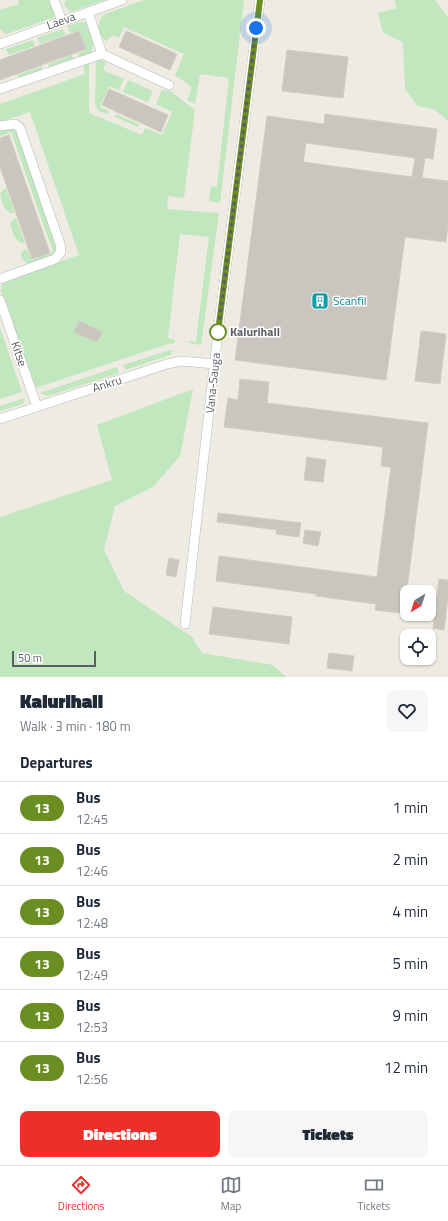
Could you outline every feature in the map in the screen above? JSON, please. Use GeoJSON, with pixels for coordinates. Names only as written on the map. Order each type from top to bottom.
{"type":"FeatureCollection","features":[{"type":"Feature","properties":{"kind":"street"},"geometry":{"type":"LineString","coordinates":[[54,0],[62,21]]}},
{"type":"Feature","properties":{"kind":"street","name":"Laeva"},"geometry":{"type":"LineString","coordinates":[[0,42],[122,0]]}},
{"type":"Feature","properties":{"kind":"street","name":"Vana-Sauga"},"geometry":{"type":"LineString","coordinates":[[185,624],[215,364],[260,0]]}},
{"type":"Feature","properties":{"kind":"street"},"geometry":{"type":"LineString","coordinates":[[88,12],[102,54]]}},
{"type":"Feature","properties":{"kind":"street"},"geometry":{"type":"LineString","coordinates":[[0,89],[102,54],[169,85]]}},
{"type":"Feature","properties":{"kind":"street"},"geometry":{"type":"LineString","coordinates":[[0,126],[15,124],[20,128],[60,244],[61,252],[55,259],[0,279]]}},
{"type":"Feature","properties":{"kind":"street","name":"Kitse"},"geometry":{"type":"LineString","coordinates":[[0,300],[37,407]]}},
{"type":"Feature","properties":{"kind":"street","name":"Ankru"},"geometry":{"type":"LineString","coordinates":[[0,419],[180,360],[215,364]]}},
{"type":"Feature","properties":{"kind":"green space"},"geometry":{"type":"Polygon","coordinates":[[[18,0],[51,0],[56,14],[53,18],[6,34],[0,29],[0,10],[19,4],[18,0]]]}},
{"type":"Feature","properties":{"kind":"green space"},"geometry":{"type":"Polygon","coordinates":[[[66,0],[105,0],[70,12],[64,4],[66,0]]]}},
{"type":"Feature","properties":{"kind":"green space"},"geometry":{"type":"Polygon","coordinates":[[[144,0],[244,0],[220,203],[209,201],[211,186],[217,187],[229,78],[200,74],[195,104],[187,100],[192,88],[183,80],[175,76],[184,54],[124,27],[119,38],[113,35],[106,41],[101,35],[99,24],[100,20],[105,14],[144,0]]]}},
{"type":"Feature","properties":{"kind":"green space"},"geometry":{"type":"Polygon","coordinates":[[[394,0],[435,0],[448,18],[448,121],[434,109],[417,106],[405,89],[403,42],[383,33],[378,13],[397,8],[394,0]]]}},
{"type":"Feature","properties":{"kind":"green space"},"geometry":{"type":"Polygon","coordinates":[[[85,22],[88,26],[93,38],[93,47],[89,55],[80,58],[77,54],[86,50],[80,31],[70,33],[67,26],[85,22]]]}},
{"type":"Feature","properties":{"kind":"green space"},"geometry":{"type":"Polygon","coordinates":[[[63,29],[66,35],[40,44],[37,38],[63,29]]]}},
{"type":"Feature","properties":{"kind":"green space"},"geometry":{"type":"Polygon","coordinates":[[[33,40],[35,46],[9,55],[6,49],[33,40]]]}},
{"type":"Feature","properties":{"kind":"green space"},"geometry":{"type":"Polygon","coordinates":[[[72,55],[73,59],[49,67],[48,64],[72,55]]]}},
{"type":"Feature","properties":{"kind":"green space"},"geometry":{"type":"Polygon","coordinates":[[[100,60],[106,62],[103,70],[124,79],[119,90],[109,86],[100,107],[109,111],[108,114],[99,111],[95,105],[96,62],[100,60]]]}},
{"type":"Feature","properties":{"kind":"green space"},"geometry":{"type":"Polygon","coordinates":[[[89,63],[89,113],[142,135],[145,128],[162,135],[172,112],[156,104],[162,90],[170,91],[195,110],[184,198],[168,196],[167,209],[219,213],[201,345],[189,343],[189,341],[196,342],[209,237],[180,234],[168,338],[175,340],[175,343],[146,351],[36,388],[1,291],[2,283],[9,279],[79,255],[30,112],[0,122],[0,104],[85,74],[83,65],[89,63]]]}},
{"type":"Feature","properties":{"kind":"green space"},"geometry":{"type":"Polygon","coordinates":[[[41,66],[43,70],[18,78],[17,75],[41,66]]]}},
{"type":"Feature","properties":{"kind":"green space"},"geometry":{"type":"Polygon","coordinates":[[[128,80],[153,91],[148,102],[123,92],[128,80]]]}},
{"type":"Feature","properties":{"kind":"green space"},"geometry":{"type":"Polygon","coordinates":[[[116,114],[139,124],[138,127],[115,117],[116,114]]]}},
{"type":"Feature","properties":{"kind":"green space"},"geometry":{"type":"Polygon","coordinates":[[[12,128],[17,131],[58,249],[54,256],[34,263],[25,262],[21,253],[24,250],[27,249],[32,260],[53,252],[11,132],[0,136],[0,130],[12,128]]]}},
{"type":"Feature","properties":{"kind":"green space"},"geometry":{"type":"Polygon","coordinates":[[[6,188],[15,213],[6,210],[3,204],[0,194],[6,188]]]}},
{"type":"Feature","properties":{"kind":"green space"},"geometry":{"type":"Polygon","coordinates":[[[16,218],[25,243],[17,240],[12,230],[10,224],[16,218]]]}},
{"type":"Feature","properties":{"kind":"green space"},"geometry":{"type":"Polygon","coordinates":[[[0,328],[22,392],[0,399],[0,328]]]}},
{"type":"Feature","properties":{"kind":"green space"},"geometry":{"type":"Polygon","coordinates":[[[173,350],[170,355],[125,370],[123,365],[167,351],[173,350]]]}},
{"type":"Feature","properties":{"kind":"green space"},"geometry":{"type":"Polygon","coordinates":[[[117,367],[119,373],[48,396],[40,393],[117,367]]]}},
{"type":"Feature","properties":{"kind":"green space"},"geometry":{"type":"Polygon","coordinates":[[[193,389],[180,456],[153,487],[115,506],[104,550],[124,591],[192,637],[202,653],[273,665],[286,677],[0,677],[0,517],[112,480],[97,425],[193,389]]]}},
{"type":"Feature","properties":{"kind":"green space"},"geometry":{"type":"Polygon","coordinates":[[[25,398],[23,404],[0,411],[0,406],[25,398]]]}},
{"type":"Feature","properties":{"kind":"building"},"geometry":{"type":"Polygon","coordinates":[[[79,31],[86,49],[0,80],[0,60],[79,31]]]}},
{"type":"Feature","properties":{"kind":"building"},"geometry":{"type":"Polygon","coordinates":[[[126,31],[177,54],[170,70],[119,47],[126,31]]]}},
{"type":"Feature","properties":{"kind":"building"},"geometry":{"type":"Polygon","coordinates":[[[287,50],[348,57],[343,98],[282,91],[287,50]]]}},
{"type":"Feature","properties":{"kind":"building"},"geometry":{"type":"Polygon","coordinates":[[[109,89],[168,115],[161,132],[102,105],[109,89]]]}},
{"type":"Feature","properties":{"kind":"building","name":"Scanfil"},"geometry":{"type":"Polygon","coordinates":[[[325,114],[437,129],[433,159],[425,158],[422,178],[448,181],[448,224],[446,242],[405,237],[386,380],[235,360],[267,116],[324,124],[325,114]],[[306,143],[303,162],[412,177],[415,158],[306,143]]]}},
{"type":"Feature","properties":{"kind":"building"},"geometry":{"type":"Polygon","coordinates":[[[9,135],[50,253],[32,259],[0,167],[0,138],[9,135]]]}},
{"type":"Feature","properties":{"kind":"building"},"geometry":{"type":"Polygon","coordinates":[[[79,321],[102,332],[97,342],[74,332],[79,321]]]}},
{"type":"Feature","properties":{"kind":"building"},"geometry":{"type":"Polygon","coordinates":[[[421,331],[446,334],[440,384],[415,381],[421,331]]]}},
{"type":"Feature","properties":{"kind":"building"},"geometry":{"type":"Polygon","coordinates":[[[240,379],[269,382],[267,403],[428,423],[408,585],[400,585],[400,613],[375,610],[376,604],[316,596],[316,594],[216,581],[219,556],[377,577],[391,467],[381,466],[383,447],[224,427],[228,398],[238,400],[240,379]]]}},
{"type":"Feature","properties":{"kind":"building"},"geometry":{"type":"Polygon","coordinates":[[[307,457],[326,460],[323,482],[304,480],[307,457]]]}},
{"type":"Feature","properties":{"kind":"building"},"geometry":{"type":"Polygon","coordinates":[[[218,513],[301,523],[299,537],[276,534],[277,530],[217,522],[218,513]]]}},
{"type":"Feature","properties":{"kind":"building"},"geometry":{"type":"Polygon","coordinates":[[[305,530],[321,532],[318,546],[303,543],[305,530]]]}},
{"type":"Feature","properties":{"kind":"building"},"geometry":{"type":"Polygon","coordinates":[[[169,558],[179,560],[176,577],[166,575],[169,558]]]}},
{"type":"Feature","properties":{"kind":"building"},"geometry":{"type":"Polygon","coordinates":[[[439,579],[448,580],[448,597],[444,630],[433,628],[434,621],[436,621],[436,604],[439,579]]]}},
{"type":"Feature","properties":{"kind":"building"},"geometry":{"type":"Polygon","coordinates":[[[213,607],[292,617],[289,644],[209,634],[213,607]]]}},
{"type":"Feature","properties":{"kind":"building"},"geometry":{"type":"Polygon","coordinates":[[[329,653],[354,656],[352,671],[327,668],[329,653]]]}},
{"type":"Feature","properties":{"kind":"bus line","name":"13"},"geometry":{"type":"LineString","coordinates":[[218,332],[260,0]]}},
{"type":"Feature","properties":{"kind":"place","name":"Scanfil"},"geometry":{"type":"Point","coordinates":[320,301]}},
{"type":"Feature","properties":{"kind":"place","name":"Kalurihall"},"geometry":{"type":"Point","coordinates":[218,332]}},
{"type":"Feature","properties":{"kind":"route"},"geometry":{"type":"LineString","coordinates":[[218,332],[256,28]]}}]}
